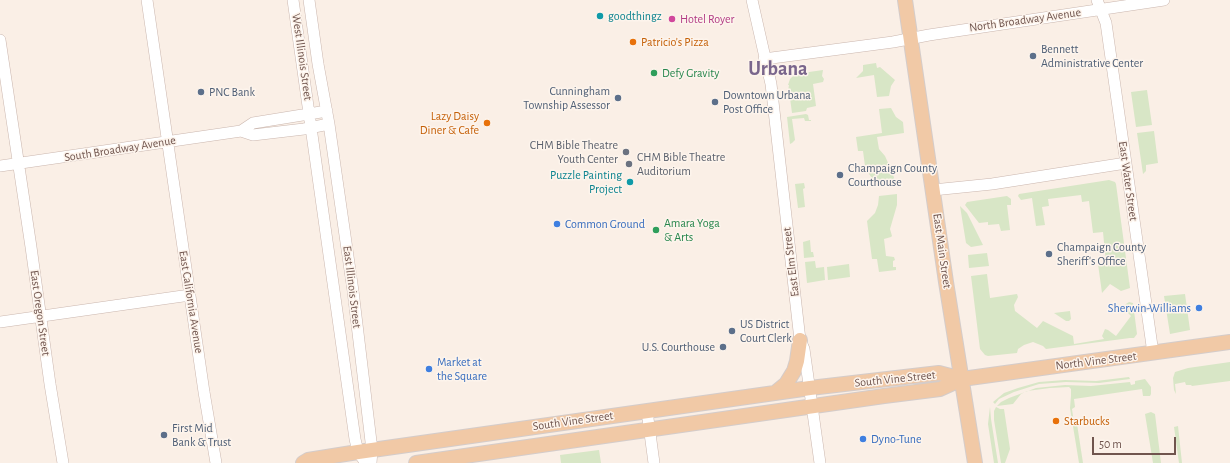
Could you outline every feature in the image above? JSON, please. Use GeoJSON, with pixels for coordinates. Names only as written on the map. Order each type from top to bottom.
{"type":"FeatureCollection","features":[{"type":"Feature","properties":{"kind":"main road","name":"East Main Street"},"geometry":{"type":"LineString","coordinates":[[906,0],[933,190],[975,463]]}},
{"type":"Feature","properties":{"kind":"main road"},"geometry":{"type":"LineString","coordinates":[[775,393],[786,384],[794,371],[800,340]]}},
{"type":"Feature","properties":{"kind":"main road","name":"North Vine Street"},"geometry":{"type":"LineString","coordinates":[[962,379],[1153,354],[1230,342]]}},
{"type":"Feature","properties":{"kind":"main road","name":"South Vine Street"},"geometry":{"type":"LineString","coordinates":[[304,463],[308,460],[362,458],[452,439],[810,388],[939,373],[962,379]]}},
{"type":"Feature","properties":{"kind":"main road","name":"South Vine Street"},"geometry":{"type":"LineString","coordinates":[[416,463],[940,389],[962,379]]}},
{"type":"Feature","properties":{"kind":"main road"},"geometry":{"type":"LineString","coordinates":[[567,422],[570,441]]}},
{"type":"Feature","properties":{"kind":"main road"},"geometry":{"type":"LineString","coordinates":[[452,439],[455,457]]}},
{"type":"Feature","properties":{"kind":"street","name":"East California Avenue"},"geometry":{"type":"LineString","coordinates":[[146,0],[216,463]]}},
{"type":"Feature","properties":{"kind":"street","name":"West Illinois Street"},"geometry":{"type":"LineString","coordinates":[[293,0],[310,114]]}},
{"type":"Feature","properties":{"kind":"street","name":"West Illinois Street"},"geometry":{"type":"LineString","coordinates":[[309,0],[318,64],[327,111]]}},
{"type":"Feature","properties":{"kind":"street","name":"East Elm Street"},"geometry":{"type":"LineString","coordinates":[[752,0],[764,59],[771,84],[800,340],[804,349],[820,463]]}},
{"type":"Feature","properties":{"kind":"street","name":"North Broadway Avenue"},"geometry":{"type":"LineString","coordinates":[[911,38],[1099,5],[1164,0]]}},
{"type":"Feature","properties":{"kind":"street","name":"East Water Street"},"geometry":{"type":"LineString","coordinates":[[1099,5],[1106,23],[1153,354]]}},
{"type":"Feature","properties":{"kind":"street"},"geometry":{"type":"LineString","coordinates":[[764,59],[799,56],[911,38]]}},
{"type":"Feature","properties":{"kind":"street","name":"East Oregon Street"},"geometry":{"type":"LineString","coordinates":[[0,40],[50,384],[63,463]]}},
{"type":"Feature","properties":{"kind":"street","name":"South Broadway Avenue"},"geometry":{"type":"LineString","coordinates":[[0,166],[241,131],[253,123],[327,111]]}},
{"type":"Feature","properties":{"kind":"street","name":"East Illinois Street"},"geometry":{"type":"LineString","coordinates":[[327,111],[353,291],[371,456]]}},
{"type":"Feature","properties":{"kind":"street","name":"East Illinois Street"},"geometry":{"type":"LineString","coordinates":[[310,114],[349,390],[362,458]]}},
{"type":"Feature","properties":{"kind":"street","name":"South Broadway Avenue"},"geometry":{"type":"LineString","coordinates":[[241,131],[253,135],[329,124]]}},
{"type":"Feature","properties":{"kind":"street"},"geometry":{"type":"LineString","coordinates":[[933,190],[992,184],[1126,163]]}},
{"type":"Feature","properties":{"kind":"street"},"geometry":{"type":"LineString","coordinates":[[0,322],[190,295]]}},
{"type":"Feature","properties":{"kind":"street"},"geometry":{"type":"LineString","coordinates":[[349,390],[364,388]]}},
{"type":"Feature","properties":{"kind":"street"},"geometry":{"type":"LineString","coordinates":[[648,410],[654,463]]}},
{"type":"Feature","properties":{"kind":"green space"},"geometry":{"type":"Polygon","coordinates":[[[876,63],[877,68],[880,67],[895,80],[891,86],[889,96],[877,97],[874,75],[856,78],[863,71],[863,65],[876,63]]]}},
{"type":"Feature","properties":{"kind":"green space"},"geometry":{"type":"Polygon","coordinates":[[[823,70],[823,82],[813,84],[816,106],[807,108],[806,111],[792,113],[790,98],[787,98],[790,79],[795,74],[823,70]]]}},
{"type":"Feature","properties":{"kind":"green space"},"geometry":{"type":"Polygon","coordinates":[[[1147,90],[1152,125],[1136,127],[1131,92],[1147,90]]]}},
{"type":"Feature","properties":{"kind":"green space"},"geometry":{"type":"Polygon","coordinates":[[[891,108],[896,117],[903,122],[904,133],[877,137],[879,149],[885,156],[895,182],[876,184],[867,171],[860,167],[865,166],[863,151],[858,151],[856,137],[882,133],[879,109],[891,108]]]}},
{"type":"Feature","properties":{"kind":"green space"},"geometry":{"type":"Polygon","coordinates":[[[806,114],[811,121],[805,121],[804,118],[792,119],[795,140],[790,144],[787,117],[806,114]]]}},
{"type":"Feature","properties":{"kind":"green space"},"geometry":{"type":"Polygon","coordinates":[[[1154,131],[1158,163],[1146,165],[1146,171],[1143,174],[1137,133],[1154,131]]]}},
{"type":"Feature","properties":{"kind":"green space"},"geometry":{"type":"Polygon","coordinates":[[[1109,180],[1115,182],[1116,184],[1130,288],[1121,291],[1110,284],[1102,293],[1098,264],[1106,263],[1103,232],[1093,233],[1089,201],[1082,202],[1081,195],[1048,199],[1049,206],[1042,207],[1045,225],[1036,226],[1032,198],[1021,200],[1018,196],[1019,194],[1109,180]]]}},
{"type":"Feature","properties":{"kind":"green space"},"geometry":{"type":"Polygon","coordinates":[[[804,183],[805,188],[803,189],[805,207],[798,208],[795,184],[804,183]]]}},
{"type":"Feature","properties":{"kind":"green space"},"geometry":{"type":"Polygon","coordinates":[[[897,194],[897,205],[890,229],[892,236],[884,239],[886,256],[894,257],[895,260],[893,261],[893,267],[896,267],[896,270],[879,272],[877,259],[872,259],[867,221],[875,213],[879,196],[897,194]]]}},
{"type":"Feature","properties":{"kind":"green space"},"geometry":{"type":"Polygon","coordinates":[[[1007,196],[1011,199],[1011,205],[1007,205],[1010,230],[1001,231],[999,224],[988,225],[988,222],[979,223],[965,205],[967,202],[1007,196]]]}},
{"type":"Feature","properties":{"kind":"green space"},"geometry":{"type":"Polygon","coordinates":[[[960,206],[967,213],[983,245],[971,247],[966,243],[960,206]]]}},
{"type":"Feature","properties":{"kind":"green space"},"geometry":{"type":"Polygon","coordinates":[[[810,240],[811,252],[813,252],[814,257],[804,258],[803,242],[810,240]]]}},
{"type":"Feature","properties":{"kind":"green space"},"geometry":{"type":"Polygon","coordinates":[[[987,253],[989,266],[969,268],[968,255],[987,253]]]}},
{"type":"Feature","properties":{"kind":"green space"},"geometry":{"type":"Polygon","coordinates":[[[815,261],[816,268],[824,267],[825,280],[807,283],[805,262],[815,261]]]}},
{"type":"Feature","properties":{"kind":"green space"},"geometry":{"type":"Polygon","coordinates":[[[849,264],[850,277],[828,280],[827,267],[849,264]]]}},
{"type":"Feature","properties":{"kind":"green space"},"geometry":{"type":"Polygon","coordinates":[[[987,274],[990,298],[1017,294],[1018,297],[1014,305],[1015,311],[1037,328],[1043,321],[1073,336],[1074,344],[1104,339],[1102,336],[1105,329],[1116,336],[1131,316],[1123,308],[1129,302],[1133,303],[1137,334],[1134,338],[1046,349],[1043,346],[1033,342],[1018,349],[1017,353],[985,355],[980,349],[971,276],[987,274]]]}},
{"type":"Feature","properties":{"kind":"green space"},"geometry":{"type":"Polygon","coordinates":[[[1185,294],[1190,330],[1170,334],[1164,296],[1185,294]]]}},
{"type":"Feature","properties":{"kind":"green space"},"geometry":{"type":"Polygon","coordinates":[[[1070,311],[1071,319],[1069,321],[1066,321],[1054,313],[1070,311]]]}},
{"type":"Feature","properties":{"kind":"green space"},"geometry":{"type":"Polygon","coordinates":[[[1230,362],[1230,381],[1192,386],[1186,385],[1185,382],[1175,384],[1176,394],[1174,390],[1173,378],[1175,372],[1188,368],[1230,362]]]}},
{"type":"Feature","properties":{"kind":"green space"},"geometry":{"type":"Polygon","coordinates":[[[1129,377],[1130,379],[1099,383],[1066,382],[1039,384],[1014,392],[999,399],[995,404],[993,402],[1004,393],[1039,382],[1065,380],[1096,381],[1129,377]]]}},
{"type":"Feature","properties":{"kind":"green space"},"geometry":{"type":"Polygon","coordinates":[[[1145,379],[1151,387],[1150,396],[1143,396],[1142,389],[1074,399],[1075,407],[1072,409],[1074,423],[1077,424],[1083,463],[1079,463],[1070,408],[1071,389],[1069,387],[1028,391],[1036,388],[1065,385],[1091,386],[1130,382],[1131,385],[1135,384],[1135,381],[1145,379]]]}},
{"type":"Feature","properties":{"kind":"green space"},"geometry":{"type":"Polygon","coordinates":[[[1024,392],[1013,404],[997,406],[1001,402],[1024,392]]]}},
{"type":"Feature","properties":{"kind":"green space"},"geometry":{"type":"Polygon","coordinates":[[[990,407],[998,463],[994,463],[988,424],[990,407]]]}},
{"type":"Feature","properties":{"kind":"green space"},"geometry":{"type":"Polygon","coordinates":[[[996,407],[1004,409],[1010,449],[1005,463],[1001,463],[994,420],[994,411],[996,407]]]}},
{"type":"Feature","properties":{"kind":"green space"},"geometry":{"type":"Polygon","coordinates":[[[1151,412],[1155,414],[1161,463],[1153,463],[1145,414],[1151,412]]]}},
{"type":"Feature","properties":{"kind":"green space"},"geometry":{"type":"Polygon","coordinates":[[[1178,426],[1182,463],[1179,463],[1174,427],[1178,426]]]}},
{"type":"Feature","properties":{"kind":"green space"},"geometry":{"type":"Polygon","coordinates":[[[599,450],[601,463],[561,463],[560,455],[599,450]]]}},
{"type":"Feature","properties":{"kind":"place","name":"goodthingz"},"geometry":{"type":"Point","coordinates":[600,16]}},
{"type":"Feature","properties":{"kind":"place","name":"Hotel Royer"},"geometry":{"type":"Point","coordinates":[672,19]}},
{"type":"Feature","properties":{"kind":"place","name":"Patricio’s Pizza"},"geometry":{"type":"Point","coordinates":[633,42]}},
{"type":"Feature","properties":{"kind":"place","name":"Bennett Administrative Center"},"geometry":{"type":"Point","coordinates":[1033,56]}},
{"type":"Feature","properties":{"kind":"place","name":"Defy Gravity"},"geometry":{"type":"Point","coordinates":[654,73]}},
{"type":"Feature","properties":{"kind":"place","name":"PNC Bank"},"geometry":{"type":"Point","coordinates":[201,92]}},
{"type":"Feature","properties":{"kind":"place","name":"Cunningham Township Assessor"},"geometry":{"type":"Point","coordinates":[618,98]}},
{"type":"Feature","properties":{"kind":"place","name":"Downtown Urbana Post Office"},"geometry":{"type":"Point","coordinates":[715,102]}},
{"type":"Feature","properties":{"kind":"place","name":"Lazy Daisy Diner & Cafe"},"geometry":{"type":"Point","coordinates":[487,123]}},
{"type":"Feature","properties":{"kind":"place","name":"CHM Bible Theatre Youth Center"},"geometry":{"type":"Point","coordinates":[626,152]}},
{"type":"Feature","properties":{"kind":"place","name":"CHM Bible Theatre Auditorium"},"geometry":{"type":"Point","coordinates":[629,164]}},
{"type":"Feature","properties":{"kind":"place","name":"Champaign County Courthouse"},"geometry":{"type":"Point","coordinates":[840,175]}},
{"type":"Feature","properties":{"kind":"place","name":"Puzzle Painting Project"},"geometry":{"type":"Point","coordinates":[630,182]}},
{"type":"Feature","properties":{"kind":"place","name":"Common Ground"},"geometry":{"type":"Point","coordinates":[557,224]}},
{"type":"Feature","properties":{"kind":"place","name":"Amara Yoga & Arts"},"geometry":{"type":"Point","coordinates":[656,230]}},
{"type":"Feature","properties":{"kind":"place","name":"Champaign County Sheriff's Office"},"geometry":{"type":"Point","coordinates":[1049,254]}},
{"type":"Feature","properties":{"kind":"place","name":"Sherwin-Williams"},"geometry":{"type":"Point","coordinates":[1199,308]}},
{"type":"Feature","properties":{"kind":"place","name":"US District Court Clerk"},"geometry":{"type":"Point","coordinates":[732,331]}},
{"type":"Feature","properties":{"kind":"place","name":"U.S. Courthouse"},"geometry":{"type":"Point","coordinates":[723,347]}},
{"type":"Feature","properties":{"kind":"place","name":"Market at the Square"},"geometry":{"type":"Point","coordinates":[429,369]}},
{"type":"Feature","properties":{"kind":"place","name":"Starbucks"},"geometry":{"type":"Point","coordinates":[1056,421]}},
{"type":"Feature","properties":{"kind":"place","name":"First Mid Bank & Trust"},"geometry":{"type":"Point","coordinates":[164,435]}},
{"type":"Feature","properties":{"kind":"place","name":"Dyno-Tune"},"geometry":{"type":"Point","coordinates":[863,439]}},
{"type":"Feature","properties":{"kind":"district","name":"Urbana"},"geometry":{"type":"Point","coordinates":[778,69]}}]}
